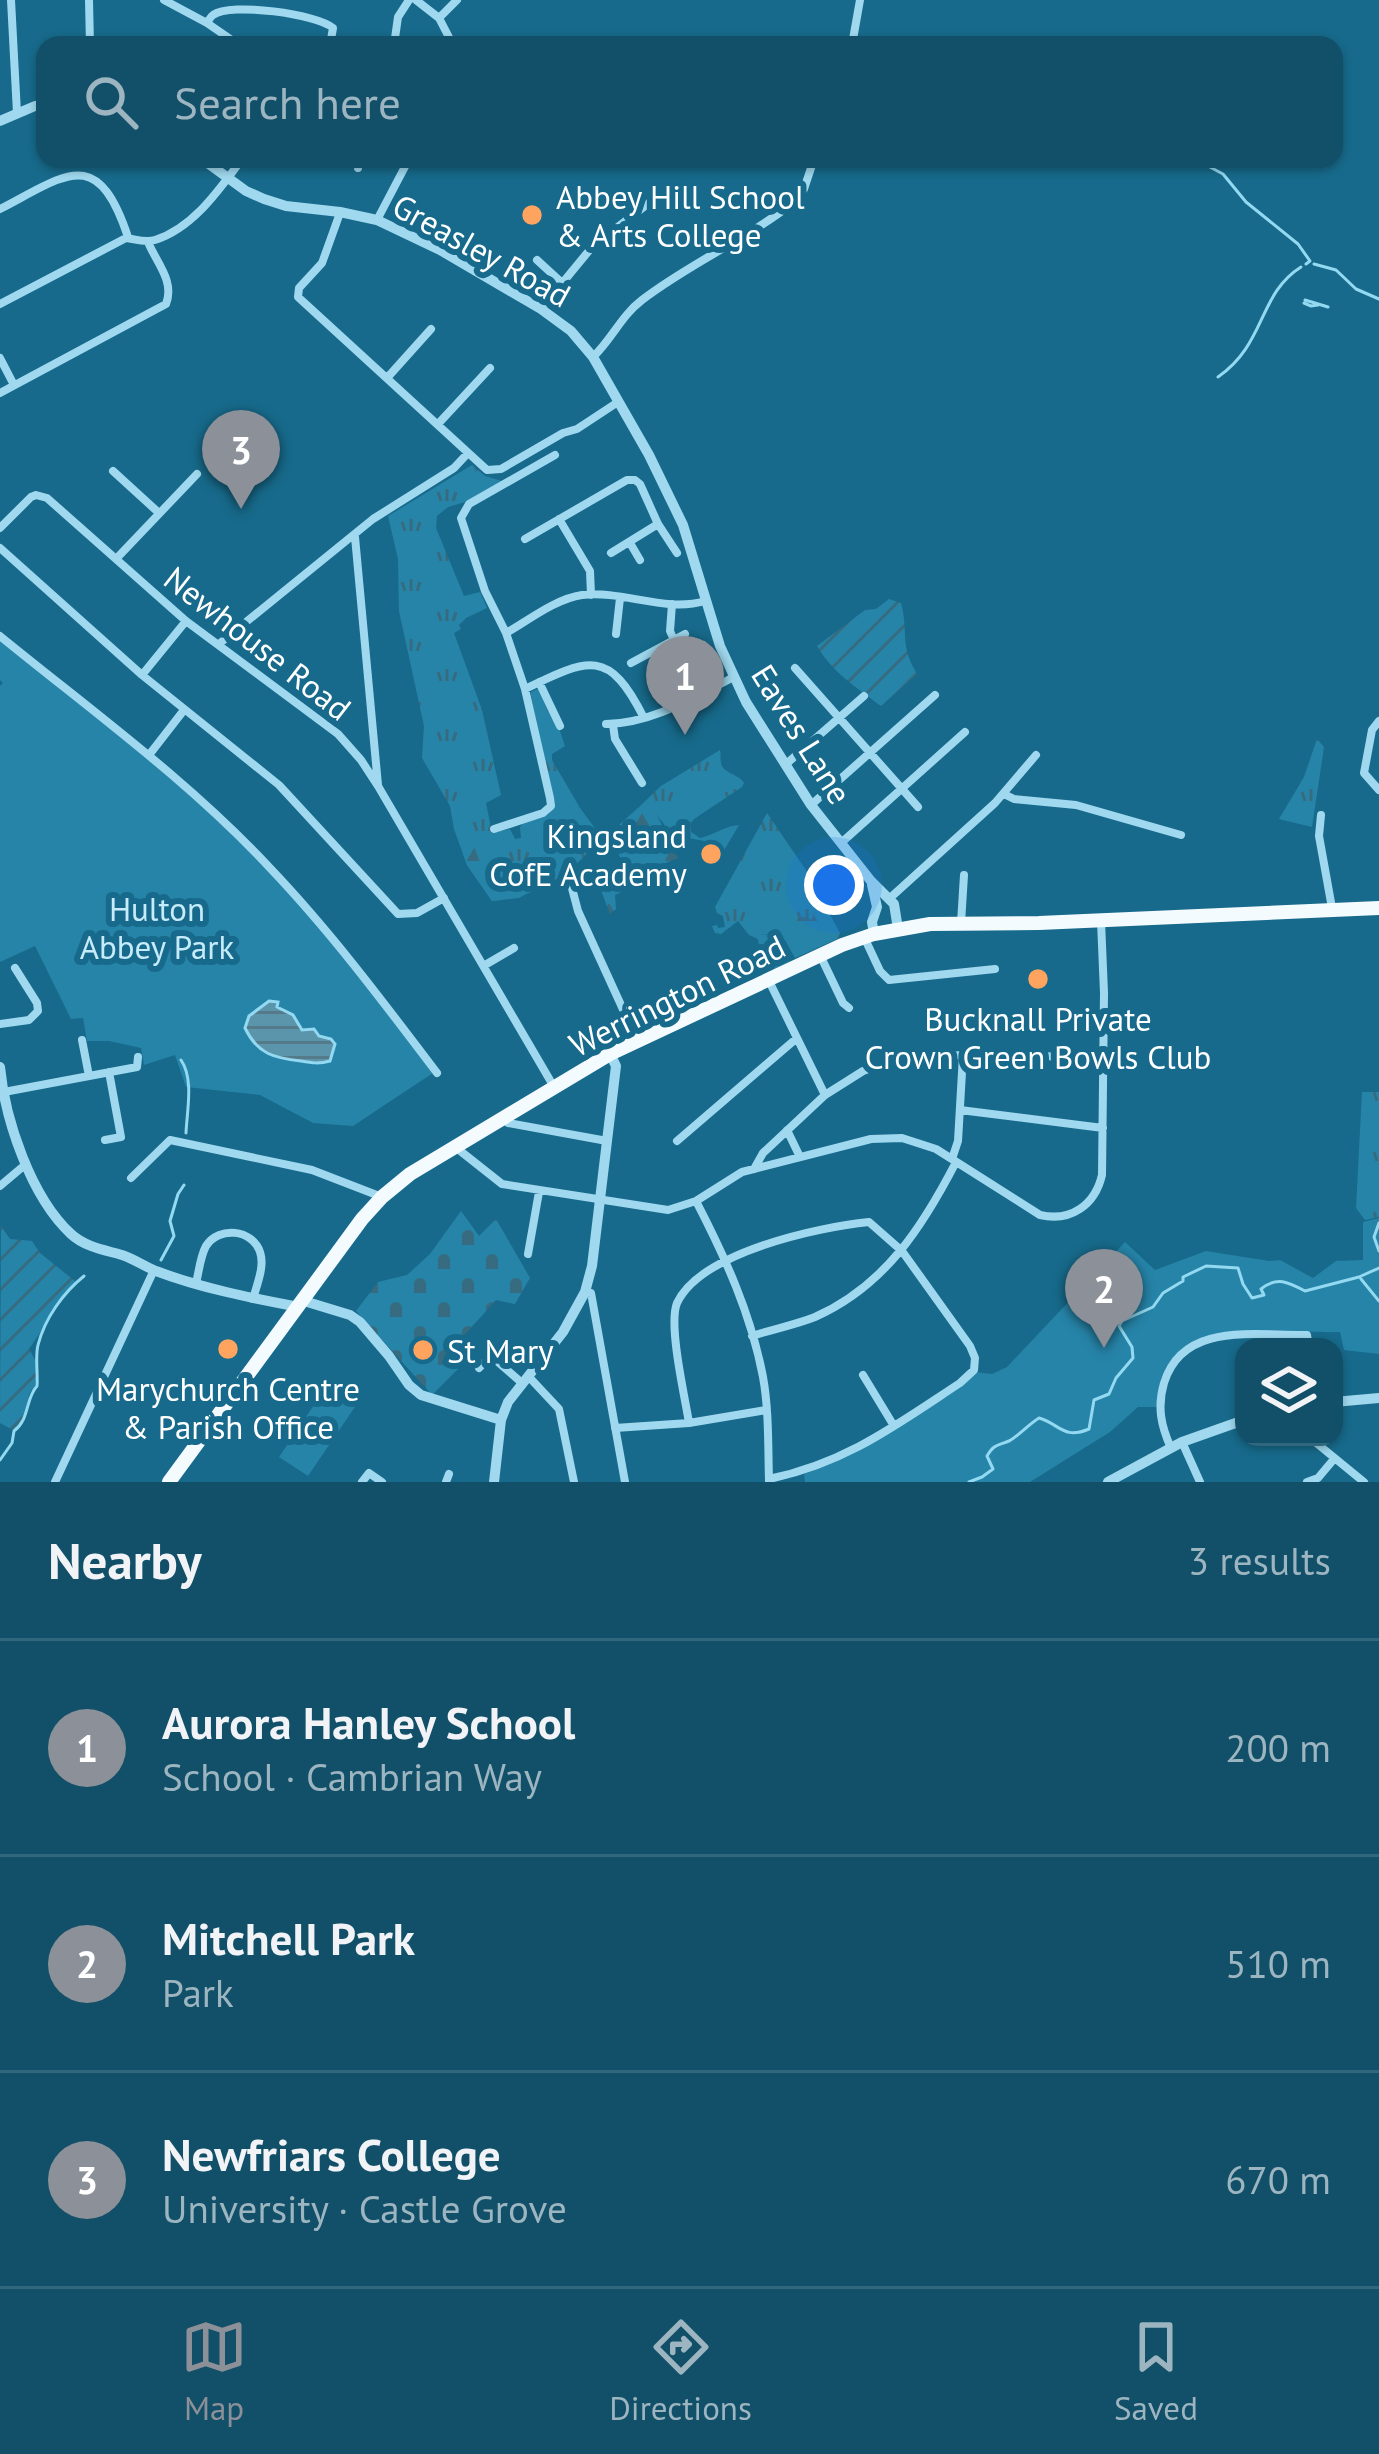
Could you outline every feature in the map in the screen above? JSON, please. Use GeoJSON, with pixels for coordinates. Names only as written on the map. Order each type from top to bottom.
{"type":"FeatureCollection","features":[{"type":"Feature","properties":{"kind":"highway","name":"Werrington Road"},"geometry":{"type":"LineString","coordinates":[[174,1481],[382,1197],[454,1146],[637,1040],[869,935],[898,929],[961,922],[1379,908]]}},
{"type":"Feature","properties":{"kind":"street"},"geometry":{"type":"LineString","coordinates":[[10,0],[17,113]]}},
{"type":"Feature","properties":{"kind":"street"},"geometry":{"type":"LineString","coordinates":[[89,0],[90,36]]}},
{"type":"Feature","properties":{"kind":"street"},"geometry":{"type":"LineString","coordinates":[[164,0],[226,36]]}},
{"type":"Feature","properties":{"kind":"street"},"geometry":{"type":"LineString","coordinates":[[395,36],[398,17],[413,0],[439,18],[448,36]]}},
{"type":"Feature","properties":{"kind":"street"},"geometry":{"type":"LineString","coordinates":[[439,18],[457,0]]}},
{"type":"Feature","properties":{"kind":"street"},"geometry":{"type":"LineString","coordinates":[[854,36],[860,0]]}},
{"type":"Feature","properties":{"kind":"street"},"geometry":{"type":"LineString","coordinates":[[207,23],[214,14],[227,11],[288,12],[325,21],[333,28],[332,36]]}},
{"type":"Feature","properties":{"kind":"street"},"geometry":{"type":"LineString","coordinates":[[0,121],[36,108]]}},
{"type":"Feature","properties":{"kind":"street","name":"Greasley Road"},"geometry":{"type":"LineString","coordinates":[[214,168],[246,191],[286,206],[377,220],[440,250],[571,331],[593,357],[619,402]]}},
{"type":"Feature","properties":{"kind":"street"},"geometry":{"type":"LineString","coordinates":[[0,304],[128,237],[148,242],[188,222],[235,168]]}},
{"type":"Feature","properties":{"kind":"street"},"geometry":{"type":"LineString","coordinates":[[377,220],[405,168]]}},
{"type":"Feature","properties":{"kind":"street"},"geometry":{"type":"LineString","coordinates":[[593,357],[623,316],[646,296],[794,202],[811,168]]}},
{"type":"Feature","properties":{"kind":"street"},"geometry":{"type":"LineString","coordinates":[[0,209],[64,176],[79,174],[105,190],[128,237]]}},
{"type":"Feature","properties":{"kind":"street"},"geometry":{"type":"LineString","coordinates":[[542,309],[592,247],[663,192]]}},
{"type":"Feature","properties":{"kind":"street"},"geometry":{"type":"LineString","coordinates":[[340,212],[322,262],[299,288],[298,297],[487,470],[501,469],[619,402]]}},
{"type":"Feature","properties":{"kind":"street"},"geometry":{"type":"LineString","coordinates":[[0,393],[166,304],[169,285],[148,242]]}},
{"type":"Feature","properties":{"kind":"street"},"geometry":{"type":"LineString","coordinates":[[537,260],[561,282]]}},
{"type":"Feature","properties":{"kind":"street"},"geometry":{"type":"LineString","coordinates":[[387,378],[431,329]]}},
{"type":"Feature","properties":{"kind":"street"},"geometry":{"type":"LineString","coordinates":[[0,358],[14,385]]}},
{"type":"Feature","properties":{"kind":"street"},"geometry":{"type":"LineString","coordinates":[[438,424],[490,368]]}},
{"type":"Feature","properties":{"kind":"street","name":"Eaves Lane"},"geometry":{"type":"LineString","coordinates":[[619,402],[683,524],[720,666],[734,677],[811,805],[890,898]]}},
{"type":"Feature","properties":{"kind":"street"},"geometry":{"type":"LineString","coordinates":[[219,644],[373,519],[454,468],[468,453]]}},
{"type":"Feature","properties":{"kind":"street"},"geometry":{"type":"LineString","coordinates":[[494,829],[551,806],[525,689],[461,518],[469,504],[555,454]]}},
{"type":"Feature","properties":{"kind":"street"},"geometry":{"type":"LineString","coordinates":[[113,471],[159,512]]}},
{"type":"Feature","properties":{"kind":"street"},"geometry":{"type":"LineString","coordinates":[[116,559],[197,474]]}},
{"type":"Feature","properties":{"kind":"street"},"geometry":{"type":"LineString","coordinates":[[525,539],[627,480],[635,480],[676,553]]}},
{"type":"Feature","properties":{"kind":"street"},"geometry":{"type":"LineString","coordinates":[[188,484],[196,493]]}},
{"type":"Feature","properties":{"kind":"street","name":"Newhouse Road"},"geometry":{"type":"LineString","coordinates":[[0,528],[31,497],[41,495],[186,621],[360,739],[378,786],[554,1087]]}},
{"type":"Feature","properties":{"kind":"street"},"geometry":{"type":"LineString","coordinates":[[559,519],[590,572],[591,595]]}},
{"type":"Feature","properties":{"kind":"street"},"geometry":{"type":"LineString","coordinates":[[611,553],[658,524]]}},
{"type":"Feature","properties":{"kind":"street"},"geometry":{"type":"LineString","coordinates":[[355,535],[360,739],[378,786]]}},
{"type":"Feature","properties":{"kind":"street"},"geometry":{"type":"LineString","coordinates":[[630,543],[640,560]]}},
{"type":"Feature","properties":{"kind":"street"},"geometry":{"type":"LineString","coordinates":[[0,548],[142,675],[279,785],[398,914],[417,913],[444,898]]}},
{"type":"Feature","properties":{"kind":"street"},"geometry":{"type":"LineString","coordinates":[[506,633],[562,601],[591,595],[705,603]]}},
{"type":"Feature","properties":{"kind":"street"},"geometry":{"type":"LineString","coordinates":[[616,634],[620,598]]}},
{"type":"Feature","properties":{"kind":"street"},"geometry":{"type":"LineString","coordinates":[[672,604],[674,640]]}},
{"type":"Feature","properties":{"kind":"street"},"geometry":{"type":"LineString","coordinates":[[142,675],[186,621]]}},
{"type":"Feature","properties":{"kind":"street"},"geometry":{"type":"LineString","coordinates":[[639,662],[685,634]]}},
{"type":"Feature","properties":{"kind":"street"},"geometry":{"type":"LineString","coordinates":[[0,636],[214,812],[351,961],[437,1073]]}},
{"type":"Feature","properties":{"kind":"street"},"geometry":{"type":"LineString","coordinates":[[704,645],[720,666]]}},
{"type":"Feature","properties":{"kind":"street"},"geometry":{"type":"LineString","coordinates":[[525,689],[576,666],[602,666],[620,676],[644,718]]}},
{"type":"Feature","properties":{"kind":"street"},"geometry":{"type":"LineString","coordinates":[[795,668],[918,807]]}},
{"type":"Feature","properties":{"kind":"street"},"geometry":{"type":"LineString","coordinates":[[642,783],[610,725],[644,718],[734,677]]}},
{"type":"Feature","properties":{"kind":"street"},"geometry":{"type":"LineString","coordinates":[[538,682],[560,726]]}},
{"type":"Feature","properties":{"kind":"street"},"geometry":{"type":"LineString","coordinates":[[811,805],[935,695]]}},
{"type":"Feature","properties":{"kind":"street"},"geometry":{"type":"LineString","coordinates":[[784,766],[865,696]]}},
{"type":"Feature","properties":{"kind":"street"},"geometry":{"type":"LineString","coordinates":[[148,755],[184,710]]}},
{"type":"Feature","properties":{"kind":"street"},"geometry":{"type":"LineString","coordinates":[[1379,721],[1372,730],[1364,773],[1379,790]]}},
{"type":"Feature","properties":{"kind":"street"},"geometry":{"type":"LineString","coordinates":[[840,844],[965,732]]}},
{"type":"Feature","properties":{"kind":"street"},"geometry":{"type":"LineString","coordinates":[[898,929],[890,898],[1004,794],[1036,755]]}},
{"type":"Feature","properties":{"kind":"street"},"geometry":{"type":"LineString","coordinates":[[1004,794],[1076,805],[1181,835]]}},
{"type":"Feature","properties":{"kind":"street"},"geometry":{"type":"LineString","coordinates":[[1321,815],[1319,836],[1332,910]]}},
{"type":"Feature","properties":{"kind":"street"},"geometry":{"type":"LineString","coordinates":[[514,823],[518,835]]}},
{"type":"Feature","properties":{"kind":"street"},"geometry":{"type":"LineString","coordinates":[[961,922],[964,874]]}},
{"type":"Feature","properties":{"kind":"street"},"geometry":{"type":"LineString","coordinates":[[569,877],[578,911],[637,1040]]}},
{"type":"Feature","properties":{"kind":"street"},"geometry":{"type":"LineString","coordinates":[[871,881],[877,907],[869,935],[880,971],[889,980],[994,969]]}},
{"type":"Feature","properties":{"kind":"street"},"geometry":{"type":"LineString","coordinates":[[454,1146],[502,1184],[663,1210],[695,1201],[742,1172],[890,1137],[925,1144],[1040,1215],[1067,1216],[1085,1206],[1098,1190],[1102,1175],[1101,920]]}},
{"type":"Feature","properties":{"kind":"street"},"geometry":{"type":"LineString","coordinates":[[485,965],[514,948]]}},
{"type":"Feature","properties":{"kind":"street"},"geometry":{"type":"LineString","coordinates":[[820,956],[849,1009]]}},
{"type":"Feature","properties":{"kind":"street"},"geometry":{"type":"LineString","coordinates":[[0,1024],[29,1020],[38,1011],[15,968]]}},
{"type":"Feature","properties":{"kind":"street"},"geometry":{"type":"LineString","coordinates":[[768,980],[825,1095]]}},
{"type":"Feature","properties":{"kind":"street"},"geometry":{"type":"LineString","coordinates":[[677,1141],[797,1038]]}},
{"type":"Feature","properties":{"kind":"street"},"geometry":{"type":"LineString","coordinates":[[82,1040],[89,1076]]}},
{"type":"Feature","properties":{"kind":"street"},"geometry":{"type":"LineString","coordinates":[[494,1482],[501,1420],[508,1402],[562,1332],[585,1292],[616,1066],[610,1054]]}},
{"type":"Feature","properties":{"kind":"street"},"geometry":{"type":"LineString","coordinates":[[752,1336],[816,1316],[867,1285],[918,1232],[954,1160],[963,1055]]}},
{"type":"Feature","properties":{"kind":"street"},"geometry":{"type":"LineString","coordinates":[[754,1169],[757,1159],[825,1095],[863,1071],[886,1063],[926,1056],[1104,1057]]}},
{"type":"Feature","properties":{"kind":"street"},"geometry":{"type":"LineString","coordinates":[[2,1092],[137,1067],[137,1057]]}},
{"type":"Feature","properties":{"kind":"street"},"geometry":{"type":"LineString","coordinates":[[0,1066],[2,1092],[26,1164],[74,1237],[196,1283],[350,1315],[421,1395],[501,1420]]}},
{"type":"Feature","properties":{"kind":"street"},"geometry":{"type":"LineString","coordinates":[[105,1140],[121,1137],[109,1072]]}},
{"type":"Feature","properties":{"kind":"street"},"geometry":{"type":"LineString","coordinates":[[960,1109],[1103,1128]]}},
{"type":"Feature","properties":{"kind":"street"},"geometry":{"type":"LineString","coordinates":[[502,1117],[508,1123],[607,1141]]}},
{"type":"Feature","properties":{"kind":"street"},"geometry":{"type":"LineString","coordinates":[[787,1130],[800,1157]]}},
{"type":"Feature","properties":{"kind":"street"},"geometry":{"type":"LineString","coordinates":[[131,1178],[170,1140],[312,1170],[382,1197]]}},
{"type":"Feature","properties":{"kind":"street"},"geometry":{"type":"LineString","coordinates":[[0,1186],[26,1164]]}},
{"type":"Feature","properties":{"kind":"street"},"geometry":{"type":"LineString","coordinates":[[528,1254],[539,1192]]}},
{"type":"Feature","properties":{"kind":"street"},"geometry":{"type":"LineString","coordinates":[[689,1423],[674,1328],[676,1305],[688,1289],[727,1260],[777,1240],[839,1225],[869,1222],[902,1251],[976,1358],[970,1376],[856,1450],[805,1472],[769,1480],[763,1378],[752,1336],[727,1260],[695,1201]]}},
{"type":"Feature","properties":{"kind":"street"},"geometry":{"type":"LineString","coordinates":[[196,1283],[204,1249],[212,1240],[232,1232],[242,1234],[262,1255],[253,1298]]}},
{"type":"Feature","properties":{"kind":"street"},"geometry":{"type":"LineString","coordinates":[[55,1482],[154,1270]]}},
{"type":"Feature","properties":{"kind":"street"},"geometry":{"type":"LineString","coordinates":[[585,1292],[591,1293],[625,1482]]}},
{"type":"Feature","properties":{"kind":"street"},"geometry":{"type":"LineString","coordinates":[[1200,1482],[1162,1429],[1160,1402],[1170,1367],[1184,1351],[1215,1336],[1308,1338]]}},
{"type":"Feature","properties":{"kind":"street"},"geometry":{"type":"LineString","coordinates":[[479,1368],[502,1343]]}},
{"type":"Feature","properties":{"kind":"street"},"geometry":{"type":"LineString","coordinates":[[491,1356],[559,1409],[574,1482]]}},
{"type":"Feature","properties":{"kind":"street"},"geometry":{"type":"LineString","coordinates":[[863,1376],[894,1426]]}},
{"type":"Feature","properties":{"kind":"street"},"geometry":{"type":"LineString","coordinates":[[1343,1401],[1379,1398]]}},
{"type":"Feature","properties":{"kind":"street"},"geometry":{"type":"LineString","coordinates":[[615,1428],[689,1423],[766,1410]]}},
{"type":"Feature","properties":{"kind":"street"},"geometry":{"type":"LineString","coordinates":[[1108,1482],[1177,1445],[1235,1423]]}},
{"type":"Feature","properties":{"kind":"street"},"geometry":{"type":"LineString","coordinates":[[1319,1446],[1364,1482]]}},
{"type":"Feature","properties":{"kind":"street"},"geometry":{"type":"LineString","coordinates":[[1306,1482],[1318,1478],[1334,1459]]}},
{"type":"Feature","properties":{"kind":"street"},"geometry":{"type":"LineString","coordinates":[[362,1482],[366,1470],[382,1482]]}},
{"type":"Feature","properties":{"kind":"green space"},"geometry":{"type":"Polygon","coordinates":[[[472,465],[502,481],[448,507],[437,516],[436,528],[464,596],[480,592],[487,608],[466,618],[454,633],[482,710],[501,795],[486,803],[492,833],[510,829],[515,839],[521,838],[522,824],[548,815],[554,806],[531,696],[537,689],[565,746],[552,754],[552,760],[603,839],[549,884],[492,901],[467,865],[450,806],[422,758],[424,726],[399,611],[398,559],[388,516],[472,465]]]}},
{"type":"Feature","properties":{"kind":"green space"},"geometry":{"type":"Polygon","coordinates":[[[889,599],[901,603],[906,647],[917,674],[881,706],[838,672],[817,646],[865,610],[876,609],[889,599]]]}},
{"type":"Feature","properties":{"kind":"green space","name":"Hulton Abbey Park"},"geometry":{"type":"Polygon","coordinates":[[[0,640],[169,777],[265,867],[331,941],[433,1073],[353,1126],[313,1123],[260,1095],[186,1087],[175,1055],[144,1065],[141,1048],[87,1041],[83,1018],[71,1019],[35,946],[0,962],[0,640]]]}},
{"type":"Feature","properties":{"kind":"green space"},"geometry":{"type":"Polygon","coordinates":[[[1317,739],[1324,747],[1312,827],[1279,819],[1304,777],[1317,739]]]}},
{"type":"Feature","properties":{"kind":"green space"},"geometry":{"type":"Polygon","coordinates":[[[720,750],[722,766],[744,783],[694,819],[691,832],[700,838],[739,825],[723,852],[718,851],[720,844],[678,836],[669,843],[664,824],[653,811],[644,815],[639,807],[661,786],[720,750]]]}},
{"type":"Feature","properties":{"kind":"green space"},"geometry":{"type":"Polygon","coordinates":[[[639,807],[644,814],[653,810],[678,858],[631,877],[625,890],[615,895],[616,909],[610,914],[599,885],[627,872],[609,834],[639,807]]]}},
{"type":"Feature","properties":{"kind":"green space"},"geometry":{"type":"Polygon","coordinates":[[[767,813],[812,879],[817,907],[812,921],[758,935],[758,939],[738,921],[721,934],[715,933],[712,926],[725,927],[715,907],[767,813]]]}},
{"type":"Feature","properties":{"kind":"green space"},"geometry":{"type":"Polygon","coordinates":[[[474,846],[482,868],[494,876],[528,871],[543,878],[543,885],[519,898],[492,901],[462,851],[474,846]]]}},
{"type":"Feature","properties":{"kind":"green space"},"geometry":{"type":"Polygon","coordinates":[[[816,876],[818,893],[839,938],[795,958],[785,940],[781,943],[790,961],[774,969],[757,934],[770,935],[792,918],[812,920],[817,907],[808,899],[809,881],[816,876]]]}},
{"type":"Feature","properties":{"kind":"green space"},"geometry":{"type":"Polygon","coordinates":[[[1362,1092],[1379,1092],[1379,1217],[1365,1220],[1356,1208],[1362,1092]]]}},
{"type":"Feature","properties":{"kind":"green space"},"geometry":{"type":"Polygon","coordinates":[[[461,1211],[479,1236],[496,1219],[530,1278],[515,1304],[496,1300],[450,1351],[459,1368],[432,1395],[356,1311],[378,1282],[407,1275],[430,1254],[461,1211]]]}},
{"type":"Feature","properties":{"kind":"green space"},"geometry":{"type":"Polygon","coordinates":[[[1379,1218],[1379,1354],[1344,1350],[1340,1332],[1213,1336],[1173,1358],[1161,1379],[1157,1407],[1138,1407],[1110,1432],[1030,1482],[805,1482],[804,1474],[855,1452],[974,1372],[992,1374],[1007,1367],[1125,1242],[1155,1270],[1206,1251],[1280,1260],[1313,1278],[1336,1261],[1363,1260],[1363,1222],[1379,1218]]]}},
{"type":"Feature","properties":{"kind":"green space"},"geometry":{"type":"Polygon","coordinates":[[[1,1226],[10,1239],[32,1241],[75,1281],[29,1349],[38,1365],[35,1386],[22,1424],[13,1430],[0,1423],[1,1226]]]}},
{"type":"Feature","properties":{"kind":"green space"},"geometry":{"type":"Polygon","coordinates":[[[332,1378],[361,1398],[308,1476],[279,1457],[332,1378]]]}},
{"type":"Feature","properties":{"kind":"shaded area"},"geometry":{"type":"Polygon","coordinates":[[[269,1001],[278,1002],[277,1007],[293,1015],[302,1030],[314,1029],[331,1039],[335,1044],[330,1061],[283,1058],[256,1044],[245,1028],[249,1016],[269,1001]]]}},
{"type":"Feature","properties":{"kind":"waterway"},"geometry":{"type":"LineString","coordinates":[[1212,168],[1298,244],[1310,261],[1306,264]]}},
{"type":"Feature","properties":{"kind":"waterway"},"geometry":{"type":"LineString","coordinates":[[1314,264],[1336,270],[1356,289],[1379,299]]}},
{"type":"Feature","properties":{"kind":"waterway"},"geometry":{"type":"LineString","coordinates":[[1218,377],[1245,350],[1277,291],[1301,267]]}},
{"type":"Feature","properties":{"kind":"waterway"},"geometry":{"type":"LineString","coordinates":[[1305,300],[1328,307]]}},
{"type":"Feature","properties":{"kind":"waterway"},"geometry":{"type":"LineString","coordinates":[[1304,303],[1318,305]]}},
{"type":"Feature","properties":{"kind":"waterway"},"geometry":{"type":"LineString","coordinates":[[181,1060],[189,1085],[186,1133]]}},
{"type":"Feature","properties":{"kind":"waterway"},"geometry":{"type":"LineString","coordinates":[[161,1260],[174,1236],[170,1221],[184,1185]]}},
{"type":"Feature","properties":{"kind":"waterway"},"geometry":{"type":"LineString","coordinates":[[1379,1223],[1374,1237],[1379,1251]]}},
{"type":"Feature","properties":{"kind":"waterway"},"geometry":{"type":"LineString","coordinates":[[969,1482],[993,1469],[987,1456],[994,1447],[1039,1418],[1067,1432],[1089,1429],[1094,1400],[1109,1394],[1133,1358],[1119,1326],[1122,1321],[1153,1307],[1183,1277],[1206,1266],[1238,1268],[1252,1298],[1264,1295],[1261,1289],[1272,1283],[1288,1283],[1305,1291],[1379,1268]]}},
{"type":"Feature","properties":{"kind":"waterway"},"geometry":{"type":"LineString","coordinates":[[0,1460],[37,1386],[37,1350],[45,1325],[84,1276]]}},
{"type":"Feature","properties":{"kind":"waterway"},"geometry":{"type":"LineString","coordinates":[[1361,1279],[1379,1301]]}},
{"type":"Feature","properties":{"kind":"place","name":"Abbey Hill School & Arts College"},"geometry":{"type":"Point","coordinates":[532,215]}},
{"type":"Feature","properties":{"kind":"place","name":"Newfriars College"},"geometry":{"type":"Point","coordinates":[241,509]}},
{"type":"Feature","properties":{"kind":"place","name":"Aurora Hanley School"},"geometry":{"type":"Point","coordinates":[685,735]}},
{"type":"Feature","properties":{"kind":"place","name":"Kingsland CofE Academy"},"geometry":{"type":"Point","coordinates":[711,854]}},
{"type":"Feature","properties":{"kind":"place","name":"Bucknall Private Crown Green Bowls Club"},"geometry":{"type":"Point","coordinates":[1038,979]}},
{"type":"Feature","properties":{"kind":"place","name":"Mitchell Park"},"geometry":{"type":"Point","coordinates":[1104,1348]}},
{"type":"Feature","properties":{"kind":"place","name":"Marychurch Centre & Parish Office"},"geometry":{"type":"Point","coordinates":[228,1349]}},
{"type":"Feature","properties":{"kind":"place","name":"St Mary"},"geometry":{"type":"Point","coordinates":[423,1350]}}]}
